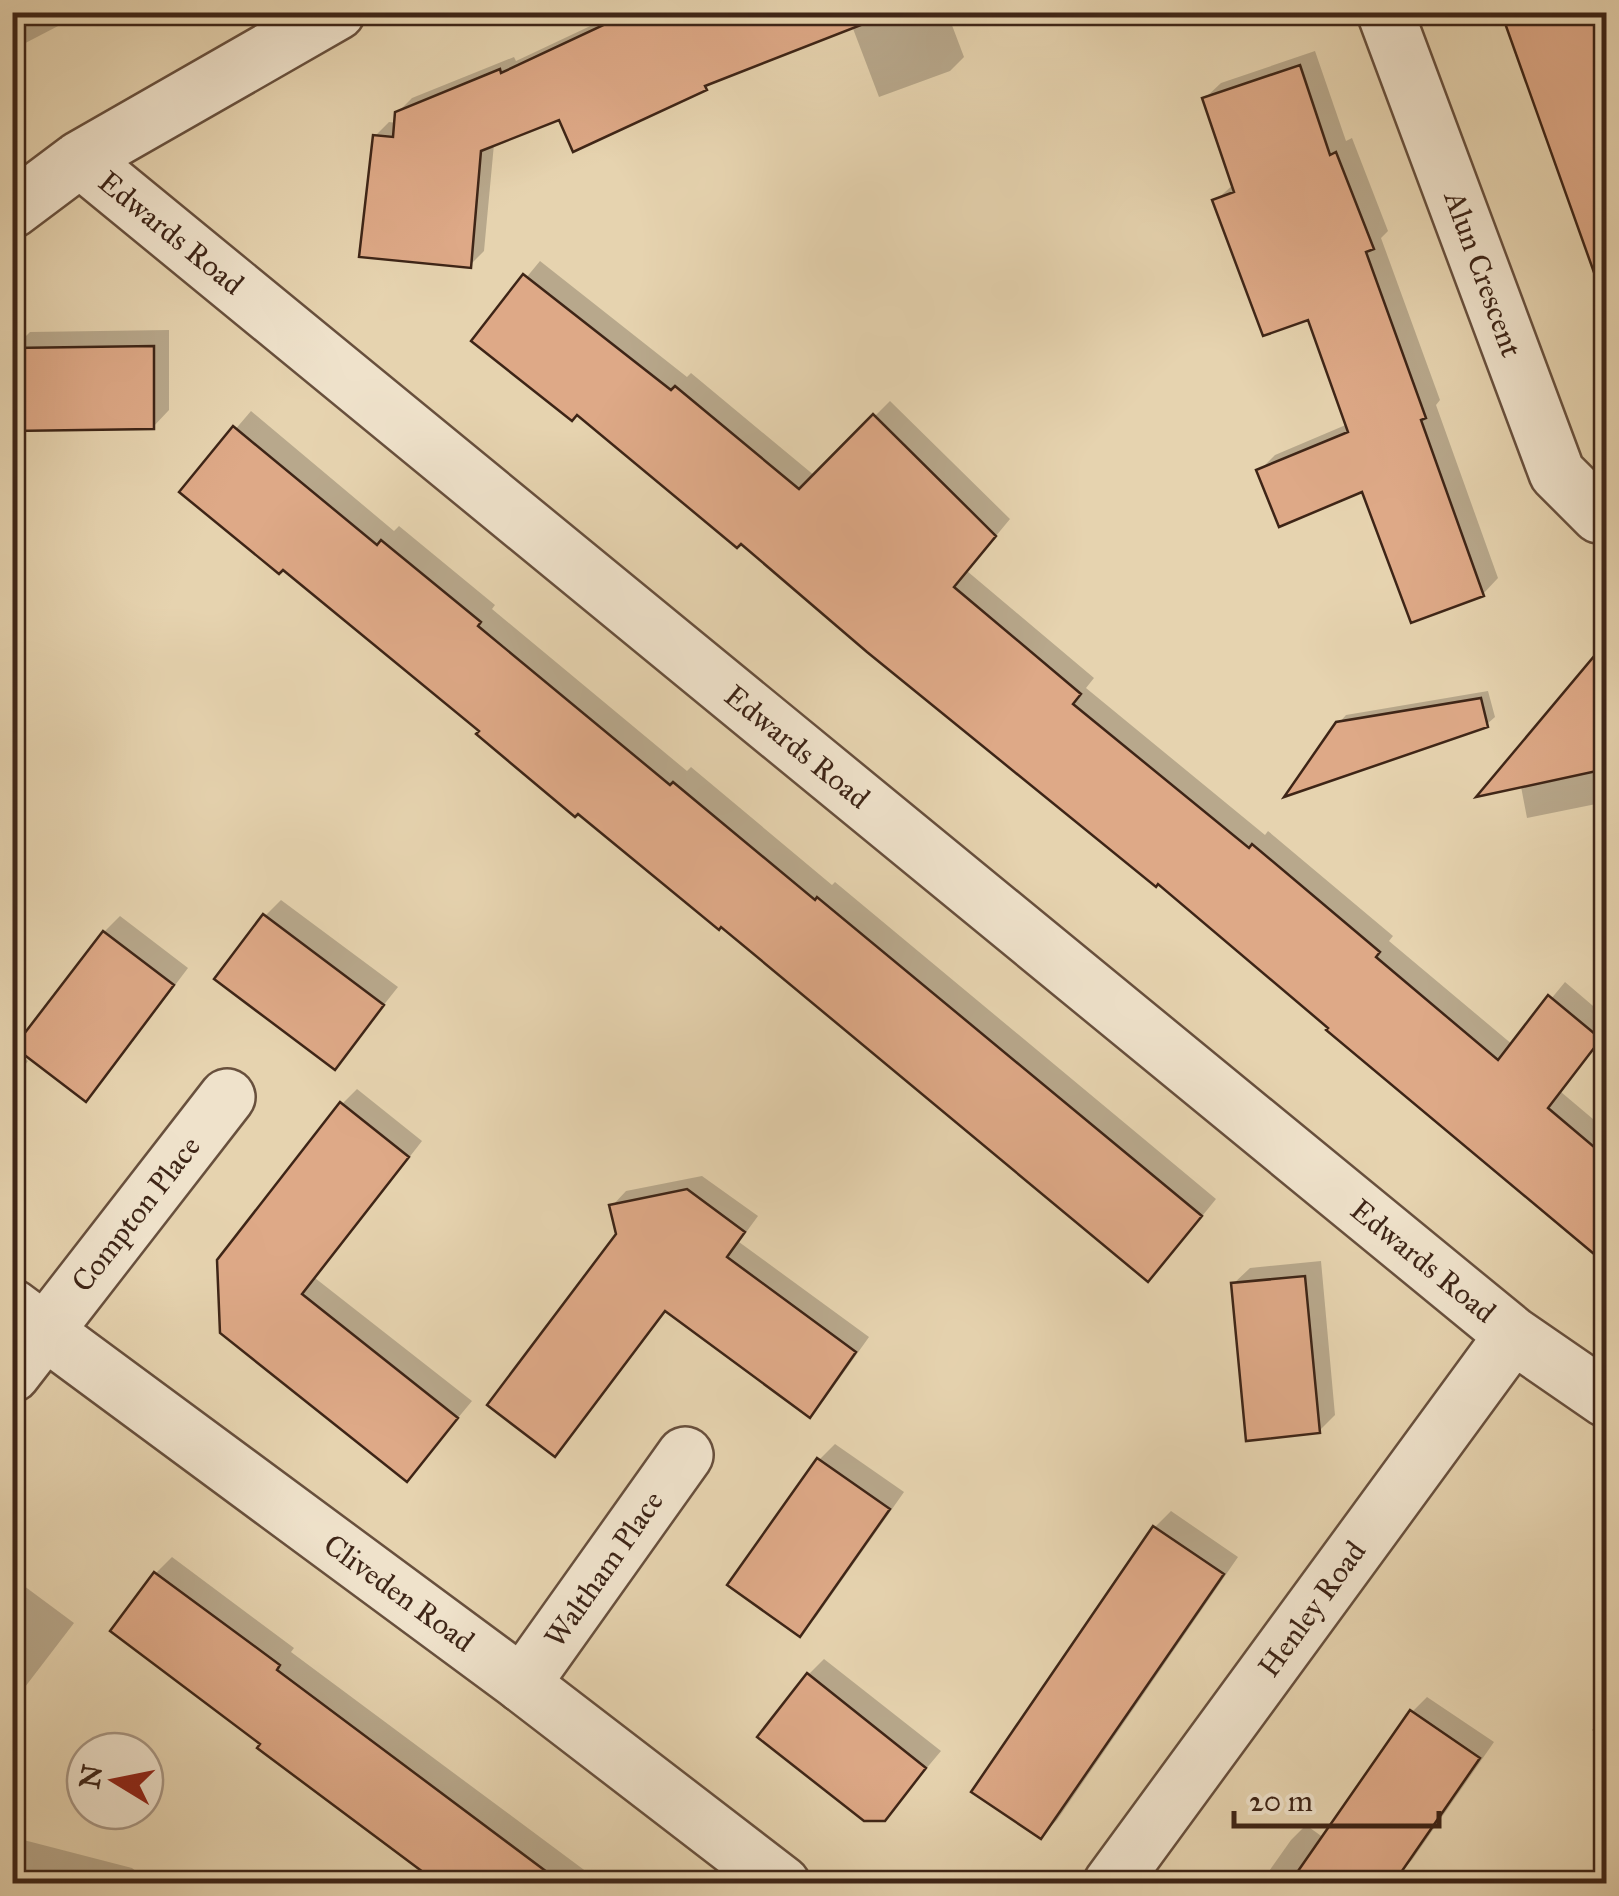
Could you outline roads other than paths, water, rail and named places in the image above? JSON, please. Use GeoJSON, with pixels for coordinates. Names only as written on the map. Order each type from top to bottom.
{"type":"FeatureCollection","features":[{"type":"Feature","properties":{"kind":"street"},"geometry":{"type":"LineString","coordinates":[[12,210],[80,159],[337,12]]}},
{"type":"Feature","properties":{"kind":"street","name":"Alun Crescent"},"geometry":{"type":"LineString","coordinates":[[1386,12],[1557,473],[1599,515],[1606,516]]}},
{"type":"Feature","properties":{"kind":"street","name":"Edwards Road"},"geometry":{"type":"LineString","coordinates":[[80,159],[1514,1335],[1606,1400]]}},
{"type":"Feature","properties":{"kind":"street","name":"Compton Place"},"geometry":{"type":"LineString","coordinates":[[12,1374],[29,1319],[227,1098]]}},
{"type":"Feature","properties":{"kind":"street","name":"Cliveden Road"},"geometry":{"type":"LineString","coordinates":[[29,1319],[522,1684],[782,1884]]}},
{"type":"Feature","properties":{"kind":"street","name":"Henley Road"},"geometry":{"type":"LineString","coordinates":[[1111,1884],[1514,1335]]}},
{"type":"Feature","properties":{"kind":"street","name":"Waltham Place"},"geometry":{"type":"LineString","coordinates":[[522,1684],[685,1455]]}}]}
